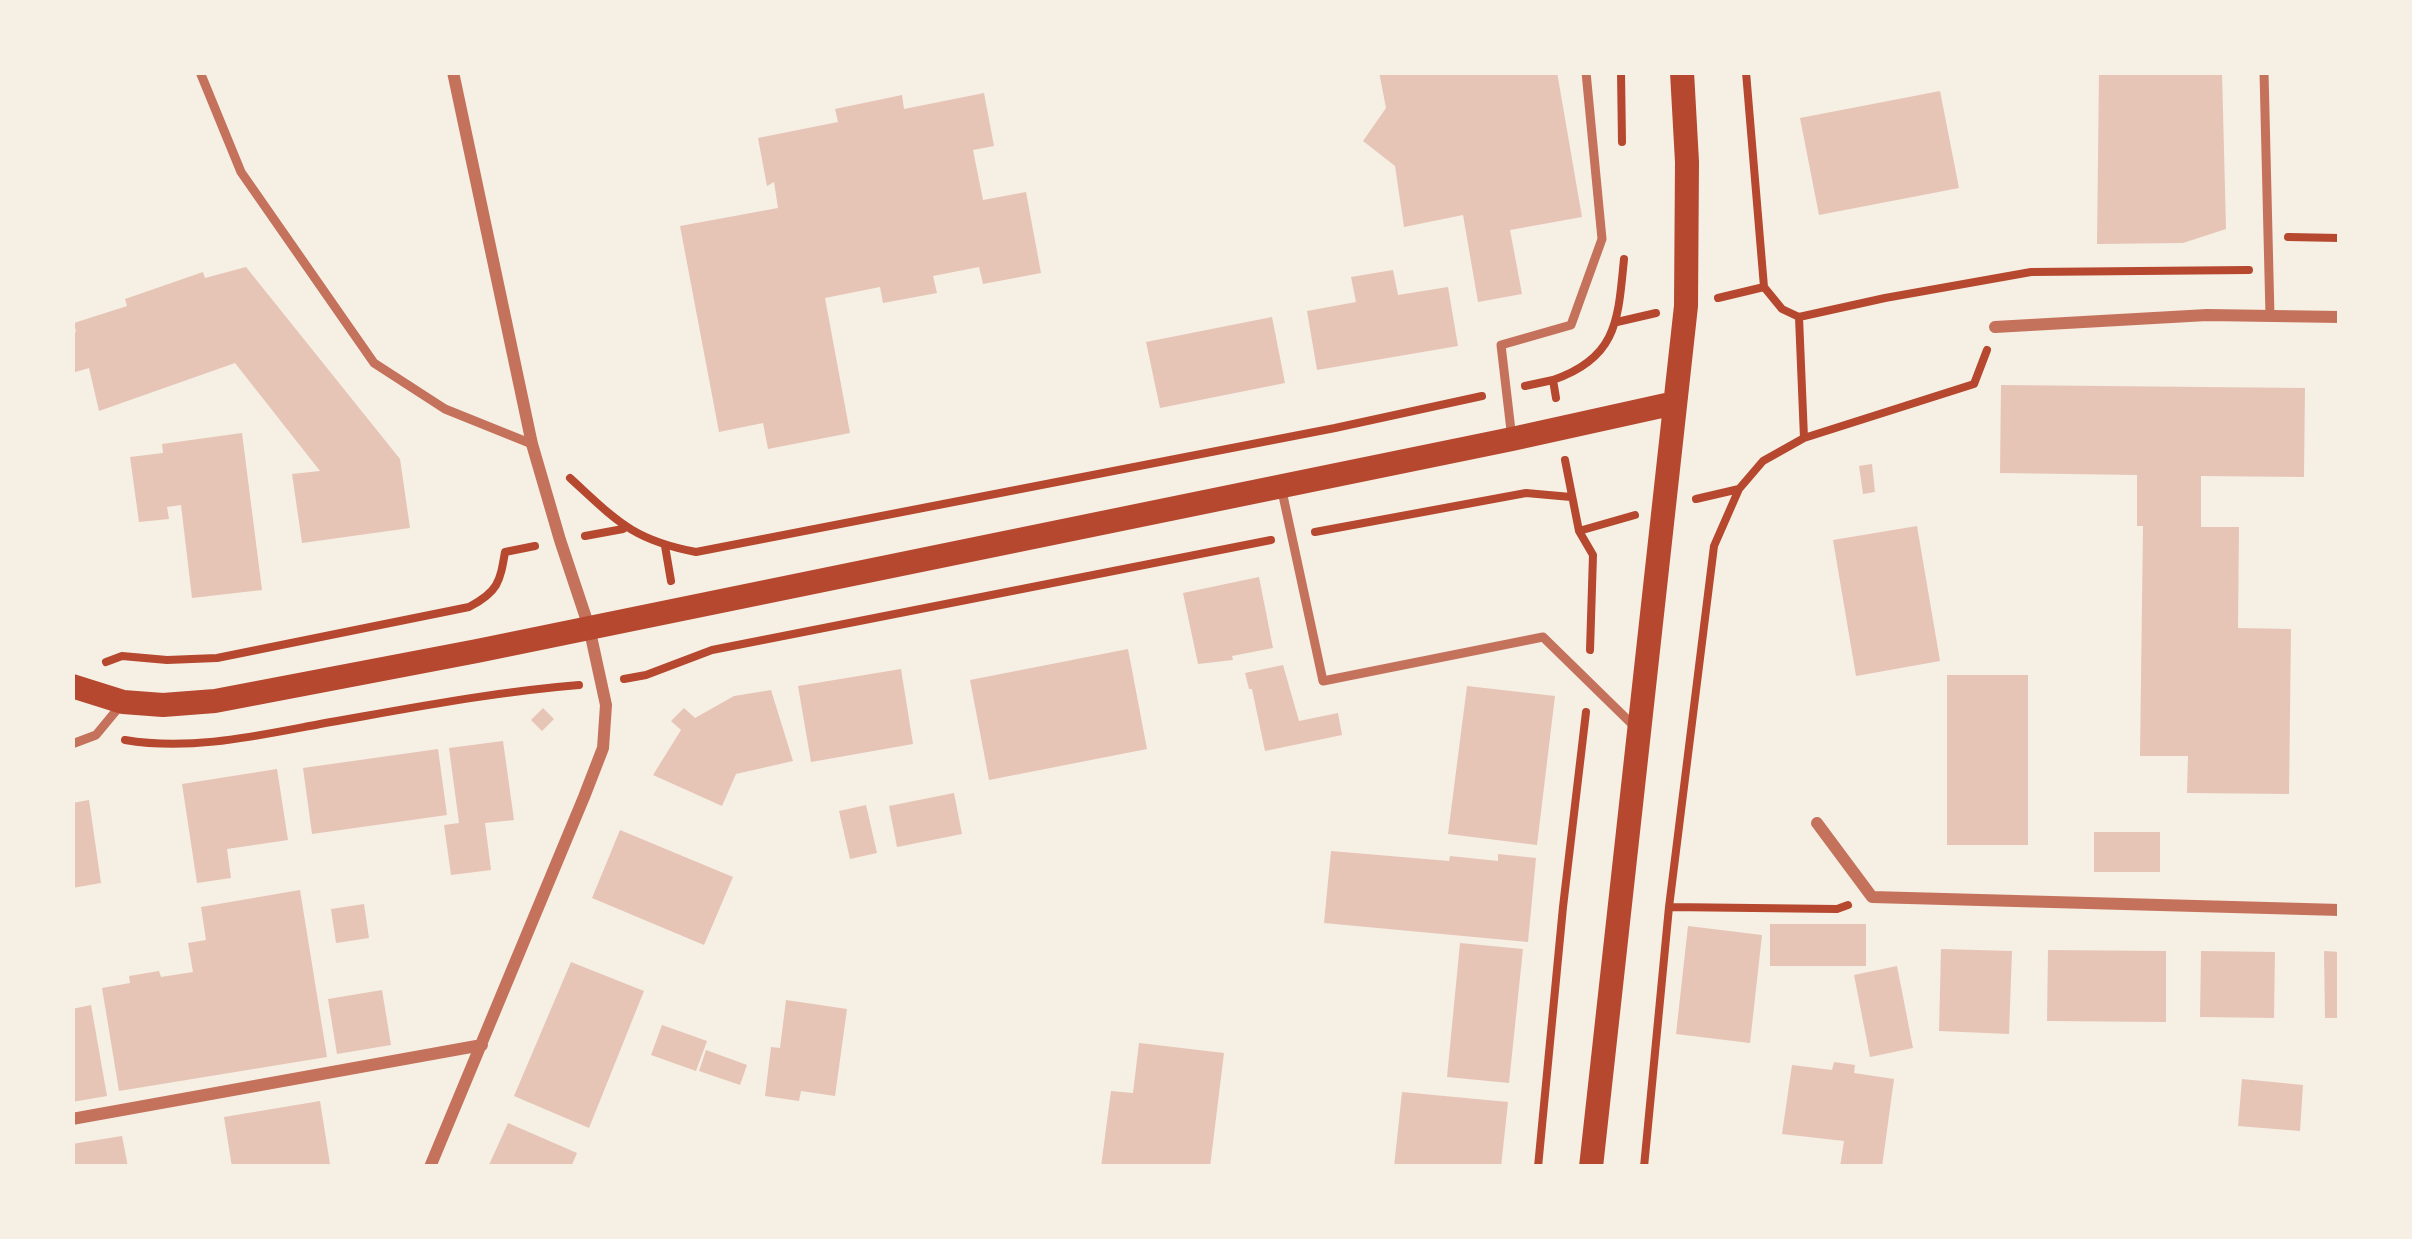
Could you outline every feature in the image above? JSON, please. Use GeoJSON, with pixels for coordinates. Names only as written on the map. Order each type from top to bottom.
{"type":"FeatureCollection","features":[{"type":"Feature","properties":{"kind":"main road"},"geometry":{"type":"LineString","coordinates":[[1591,1167],[1686,306],[1682,72]]}},
{"type":"Feature","properties":{"kind":"main road"},"geometry":{"type":"LineString","coordinates":[[80,677],[123,702],[163,705],[215,700],[477,651],[1675,403]]}},
{"type":"Feature","properties":{"kind":"street"},"geometry":{"type":"LineString","coordinates":[[430,1167],[603,748],[606,705],[590,626],[532,444],[453,72]]}},
{"type":"Feature","properties":{"kind":"street"},"geometry":{"type":"LineString","coordinates":[[1995,327],[2206,315],[2340,320]]}},
{"type":"Feature","properties":{"kind":"street"},"geometry":{"type":"LineString","coordinates":[[1817,823],[1872,897],[2340,910]]}},
{"type":"Feature","properties":{"kind":"street"},"geometry":{"type":"LineString","coordinates":[[72,1119],[482,1046]]}},
{"type":"Feature","properties":{"kind":"lane"},"geometry":{"type":"LineString","coordinates":[[200,72],[241,172],[374,363],[445,409],[532,444]]}},
{"type":"Feature","properties":{"kind":"lane"},"geometry":{"type":"LineString","coordinates":[[1512,439],[1501,345],[1571,325],[1602,239],[1586,72]]}},
{"type":"Feature","properties":{"kind":"lane"},"geometry":{"type":"LineString","coordinates":[[2264,72],[2270,316]]}},
{"type":"Feature","properties":{"kind":"lane"},"geometry":{"type":"LineString","coordinates":[[1281,486],[1323,681],[1543,637],[1638,730]]}},
{"type":"Feature","properties":{"kind":"lane"},"geometry":{"type":"LineString","coordinates":[[72,744],[96,735],[123,702]]}},
{"type":"Feature","properties":{"kind":"path"},"geometry":{"type":"LineString","coordinates":[[1746,72],[1764,286],[1782,309],[1798,317],[2031,272],[2268,270]]}},
{"type":"Feature","properties":{"kind":"path"},"geometry":{"type":"LineString","coordinates":[[2268,237],[2340,238]]}},
{"type":"Feature","properties":{"kind":"path"},"geometry":{"type":"LineString","coordinates":[[1617,322],[1764,286]]}},
{"type":"Feature","properties":{"kind":"path"},"geometry":{"type":"LineString","coordinates":[[1798,317],[1804,438]]}},
{"type":"Feature","properties":{"kind":"path"},"geometry":{"type":"LineString","coordinates":[[1644,1167],[1669,907],[1714,546],[1738,489],[1763,461],[1804,438],[1974,384],[1995,327]]}},
{"type":"Feature","properties":{"kind":"path"},"geometry":{"type":"LineString","coordinates":[[532,444],[625,529],[665,546],[696,552],[1335,428],[1553,380]]}},
{"type":"Feature","properties":{"kind":"path"},"geometry":{"type":"LineString","coordinates":[[1538,1167],[1590,680],[1593,555],[1579,531],[1738,489]]}},
{"type":"Feature","properties":{"kind":"path"},"geometry":{"type":"LineString","coordinates":[[96,735],[153,745],[230,740],[514,690],[602,683],[646,675],[712,650],[1290,536],[1526,493],[1571,497]]}},
{"type":"Feature","properties":{"kind":"path"},"geometry":{"type":"LineString","coordinates":[[80,677],[122,656],[217,658],[470,607],[489,597],[500,579],[505,552],[625,529]]}},
{"type":"Feature","properties":{"kind":"path"},"geometry":{"type":"LineString","coordinates":[[1669,907],[1837,909],[1872,897]]}},
{"type":"Feature","properties":{"kind":"building"},"geometry":{"type":"Polygon","coordinates":[[[1379,72],[1557,72],[1582,217],[1510,230],[1522,294],[1478,302],[1463,215],[1404,227],[1395,166],[1363,141],[1386,108],[1379,72]]]}},
{"type":"Feature","properties":{"kind":"building"},"geometry":{"type":"Polygon","coordinates":[[[2099,72],[2222,72],[2226,229],[2183,243],[2097,244],[2099,72]]]}},
{"type":"Feature","properties":{"kind":"building"},"geometry":{"type":"Polygon","coordinates":[[[1940,91],[1959,188],[1819,215],[1800,118],[1940,91]]]}},
{"type":"Feature","properties":{"kind":"building"},"geometry":{"type":"Polygon","coordinates":[[[984,93],[994,146],[973,150],[983,200],[1026,192],[1041,273],[983,284],[979,267],[933,276],[937,293],[883,303],[880,287],[825,298],[850,433],[768,449],[763,423],[719,432],[680,226],[778,208],[774,182],[767,186],[758,138],[838,122],[835,109],[902,95],[904,109],[984,93]]]}},
{"type":"Feature","properties":{"kind":"building"},"geometry":{"type":"Polygon","coordinates":[[[246,267],[400,459],[410,528],[302,543],[292,474],[320,471],[235,363],[99,411],[89,368],[72,373],[74,323],[127,306],[125,299],[203,272],[205,278],[246,267]]]}},
{"type":"Feature","properties":{"kind":"building"},"geometry":{"type":"Polygon","coordinates":[[[1393,270],[1398,295],[1448,287],[1458,346],[1317,370],[1307,311],[1356,302],[1351,277],[1393,270]]]}},
{"type":"Feature","properties":{"kind":"building"},"geometry":{"type":"Polygon","coordinates":[[[1272,317],[1285,383],[1160,408],[1146,342],[1272,317]]]}},
{"type":"Feature","properties":{"kind":"building"},"geometry":{"type":"Polygon","coordinates":[[[2001,385],[2305,388],[2304,477],[2201,476],[2201,527],[2239,527],[2238,628],[2291,629],[2289,794],[2187,793],[2188,756],[2140,756],[2143,526],[2137,526],[2137,475],[2000,473],[2001,385]]]}},
{"type":"Feature","properties":{"kind":"building"},"geometry":{"type":"Polygon","coordinates":[[[242,433],[262,590],[192,598],[181,505],[167,507],[169,519],[139,522],[130,457],[163,453],[162,444],[242,433]]]}},
{"type":"Feature","properties":{"kind":"building"},"geometry":{"type":"Polygon","coordinates":[[[1872,464],[1875,492],[1863,494],[1859,466],[1872,464]]]}},
{"type":"Feature","properties":{"kind":"building"},"geometry":{"type":"Polygon","coordinates":[[[1917,526],[1940,661],[1856,676],[1833,540],[1917,526]]]}},
{"type":"Feature","properties":{"kind":"building"},"geometry":{"type":"Polygon","coordinates":[[[1259,577],[1273,648],[1198,664],[1183,593],[1259,577]]]}},
{"type":"Feature","properties":{"kind":"building"},"geometry":{"type":"Polygon","coordinates":[[[1128,649],[1147,749],[989,780],[970,680],[1128,649]]]}},
{"type":"Feature","properties":{"kind":"building"},"geometry":{"type":"Polygon","coordinates":[[[1283,665],[1299,721],[1338,713],[1342,735],[1265,751],[1245,673],[1283,665]]]}},
{"type":"Feature","properties":{"kind":"building"},"geometry":{"type":"Polygon","coordinates":[[[901,669],[913,744],[811,762],[798,686],[901,669]]]}},
{"type":"Feature","properties":{"kind":"building"},"geometry":{"type":"Polygon","coordinates":[[[1947,675],[2028,675],[2028,845],[1947,845],[1947,675]]]}},
{"type":"Feature","properties":{"kind":"building"},"geometry":{"type":"Polygon","coordinates":[[[1467,686],[1555,696],[1537,845],[1448,834],[1467,686]]]}},
{"type":"Feature","properties":{"kind":"building"},"geometry":{"type":"Polygon","coordinates":[[[771,690],[793,761],[736,774],[722,806],[653,775],[681,730],[671,721],[684,708],[695,718],[734,696],[771,690]]]}},
{"type":"Feature","properties":{"kind":"building"},"geometry":{"type":"Polygon","coordinates":[[[543,708],[554,719],[542,731],[531,720],[543,708]]]}},
{"type":"Feature","properties":{"kind":"building"},"geometry":{"type":"Polygon","coordinates":[[[503,741],[514,820],[485,823],[491,870],[451,875],[444,825],[459,823],[449,748],[503,741]]]}},
{"type":"Feature","properties":{"kind":"building"},"geometry":{"type":"Polygon","coordinates":[[[438,749],[447,815],[312,834],[303,768],[438,749]]]}},
{"type":"Feature","properties":{"kind":"building"},"geometry":{"type":"Polygon","coordinates":[[[277,769],[288,840],[227,849],[231,878],[197,883],[182,784],[277,769]]]}},
{"type":"Feature","properties":{"kind":"building"},"geometry":{"type":"Polygon","coordinates":[[[954,793],[962,834],[897,847],[889,806],[954,793]]]}},
{"type":"Feature","properties":{"kind":"building"},"geometry":{"type":"Polygon","coordinates":[[[89,800],[101,883],[72,888],[72,803],[89,800]]]}},
{"type":"Feature","properties":{"kind":"building"},"geometry":{"type":"Polygon","coordinates":[[[866,805],[877,853],[850,859],[839,811],[866,805]]]}},
{"type":"Feature","properties":{"kind":"building"},"geometry":{"type":"Polygon","coordinates":[[[620,830],[733,877],[704,945],[592,898],[620,830]]]}},
{"type":"Feature","properties":{"kind":"building"},"geometry":{"type":"Polygon","coordinates":[[[2094,832],[2160,832],[2160,872],[2094,872],[2094,832]]]}},
{"type":"Feature","properties":{"kind":"building"},"geometry":{"type":"Polygon","coordinates":[[[1331,851],[1449,861],[1450,856],[1498,861],[1498,854],[1536,858],[1528,942],[1324,923],[1331,851]]]}},
{"type":"Feature","properties":{"kind":"building"},"geometry":{"type":"Polygon","coordinates":[[[300,890],[327,1057],[119,1091],[102,988],[130,983],[129,976],[193,972],[188,943],[206,940],[201,907],[300,890]]]}},
{"type":"Feature","properties":{"kind":"building"},"geometry":{"type":"Polygon","coordinates":[[[364,904],[369,938],[336,943],[331,909],[364,904]]]}},
{"type":"Feature","properties":{"kind":"building"},"geometry":{"type":"Polygon","coordinates":[[[1770,924],[1866,924],[1866,966],[1770,966],[1770,924]]]}},
{"type":"Feature","properties":{"kind":"building"},"geometry":{"type":"Polygon","coordinates":[[[1688,926],[1762,935],[1750,1043],[1676,1034],[1688,926]]]}},
{"type":"Feature","properties":{"kind":"building"},"geometry":{"type":"Polygon","coordinates":[[[1460,943],[1523,949],[1509,1083],[1447,1077],[1460,943]]]}},
{"type":"Feature","properties":{"kind":"building"},"geometry":{"type":"Polygon","coordinates":[[[1941,949],[2012,951],[2009,1034],[1939,1031],[1941,949]]]}},
{"type":"Feature","properties":{"kind":"building"},"geometry":{"type":"Polygon","coordinates":[[[2048,950],[2166,951],[2166,1022],[2047,1021],[2048,950]]]}},
{"type":"Feature","properties":{"kind":"building"},"geometry":{"type":"Polygon","coordinates":[[[2201,951],[2275,952],[2274,1018],[2200,1017],[2201,951]]]}},
{"type":"Feature","properties":{"kind":"building"},"geometry":{"type":"Polygon","coordinates":[[[2324,951],[2340,952],[2340,1018],[2325,1018],[2324,951]]]}},
{"type":"Feature","properties":{"kind":"building"},"geometry":{"type":"Polygon","coordinates":[[[571,962],[644,991],[589,1128],[514,1096],[571,962]]]}},
{"type":"Feature","properties":{"kind":"building"},"geometry":{"type":"Polygon","coordinates":[[[1897,966],[1913,1048],[1870,1057],[1854,975],[1897,966]]]}},
{"type":"Feature","properties":{"kind":"building"},"geometry":{"type":"Polygon","coordinates":[[[382,990],[391,1045],[337,1054],[328,999],[382,990]]]}},
{"type":"Feature","properties":{"kind":"building"},"geometry":{"type":"Polygon","coordinates":[[[786,1000],[847,1009],[835,1096],[801,1091],[799,1101],[765,1096],[771,1047],[780,1048],[786,1000]]]}},
{"type":"Feature","properties":{"kind":"building"},"geometry":{"type":"Polygon","coordinates":[[[91,1005],[107,1096],[72,1102],[72,1009],[91,1005]]]}},
{"type":"Feature","properties":{"kind":"building"},"geometry":{"type":"Polygon","coordinates":[[[662,1025],[707,1041],[696,1071],[651,1055],[662,1025]]]}},
{"type":"Feature","properties":{"kind":"building"},"geometry":{"type":"Polygon","coordinates":[[[1139,1043],[1224,1053],[1210,1167],[1101,1167],[1111,1091],[1133,1093],[1139,1043]]]}},
{"type":"Feature","properties":{"kind":"building"},"geometry":{"type":"Polygon","coordinates":[[[706,1050],[747,1065],[740,1085],[699,1071],[706,1050]]]}},
{"type":"Feature","properties":{"kind":"building"},"geometry":{"type":"Polygon","coordinates":[[[1834,1062],[1855,1065],[1854,1073],[1894,1079],[1882,1167],[1840,1167],[1844,1141],[1782,1134],[1792,1065],[1832,1070],[1834,1062]]]}},
{"type":"Feature","properties":{"kind":"building"},"geometry":{"type":"Polygon","coordinates":[[[2242,1079],[2303,1085],[2300,1131],[2238,1126],[2242,1079]]]}},
{"type":"Feature","properties":{"kind":"building"},"geometry":{"type":"Polygon","coordinates":[[[1402,1092],[1508,1102],[1501,1167],[1394,1167],[1402,1092]]]}},
{"type":"Feature","properties":{"kind":"building"},"geometry":{"type":"Polygon","coordinates":[[[320,1101],[330,1164],[232,1167],[224,1117],[320,1101]]]}},
{"type":"Feature","properties":{"kind":"building"},"geometry":{"type":"Polygon","coordinates":[[[508,1123],[577,1153],[571,1167],[488,1167],[508,1123]]]}},
{"type":"Feature","properties":{"kind":"building"},"geometry":{"type":"Polygon","coordinates":[[[122,1136],[128,1167],[72,1167],[72,1144],[122,1136]]]}}]}
